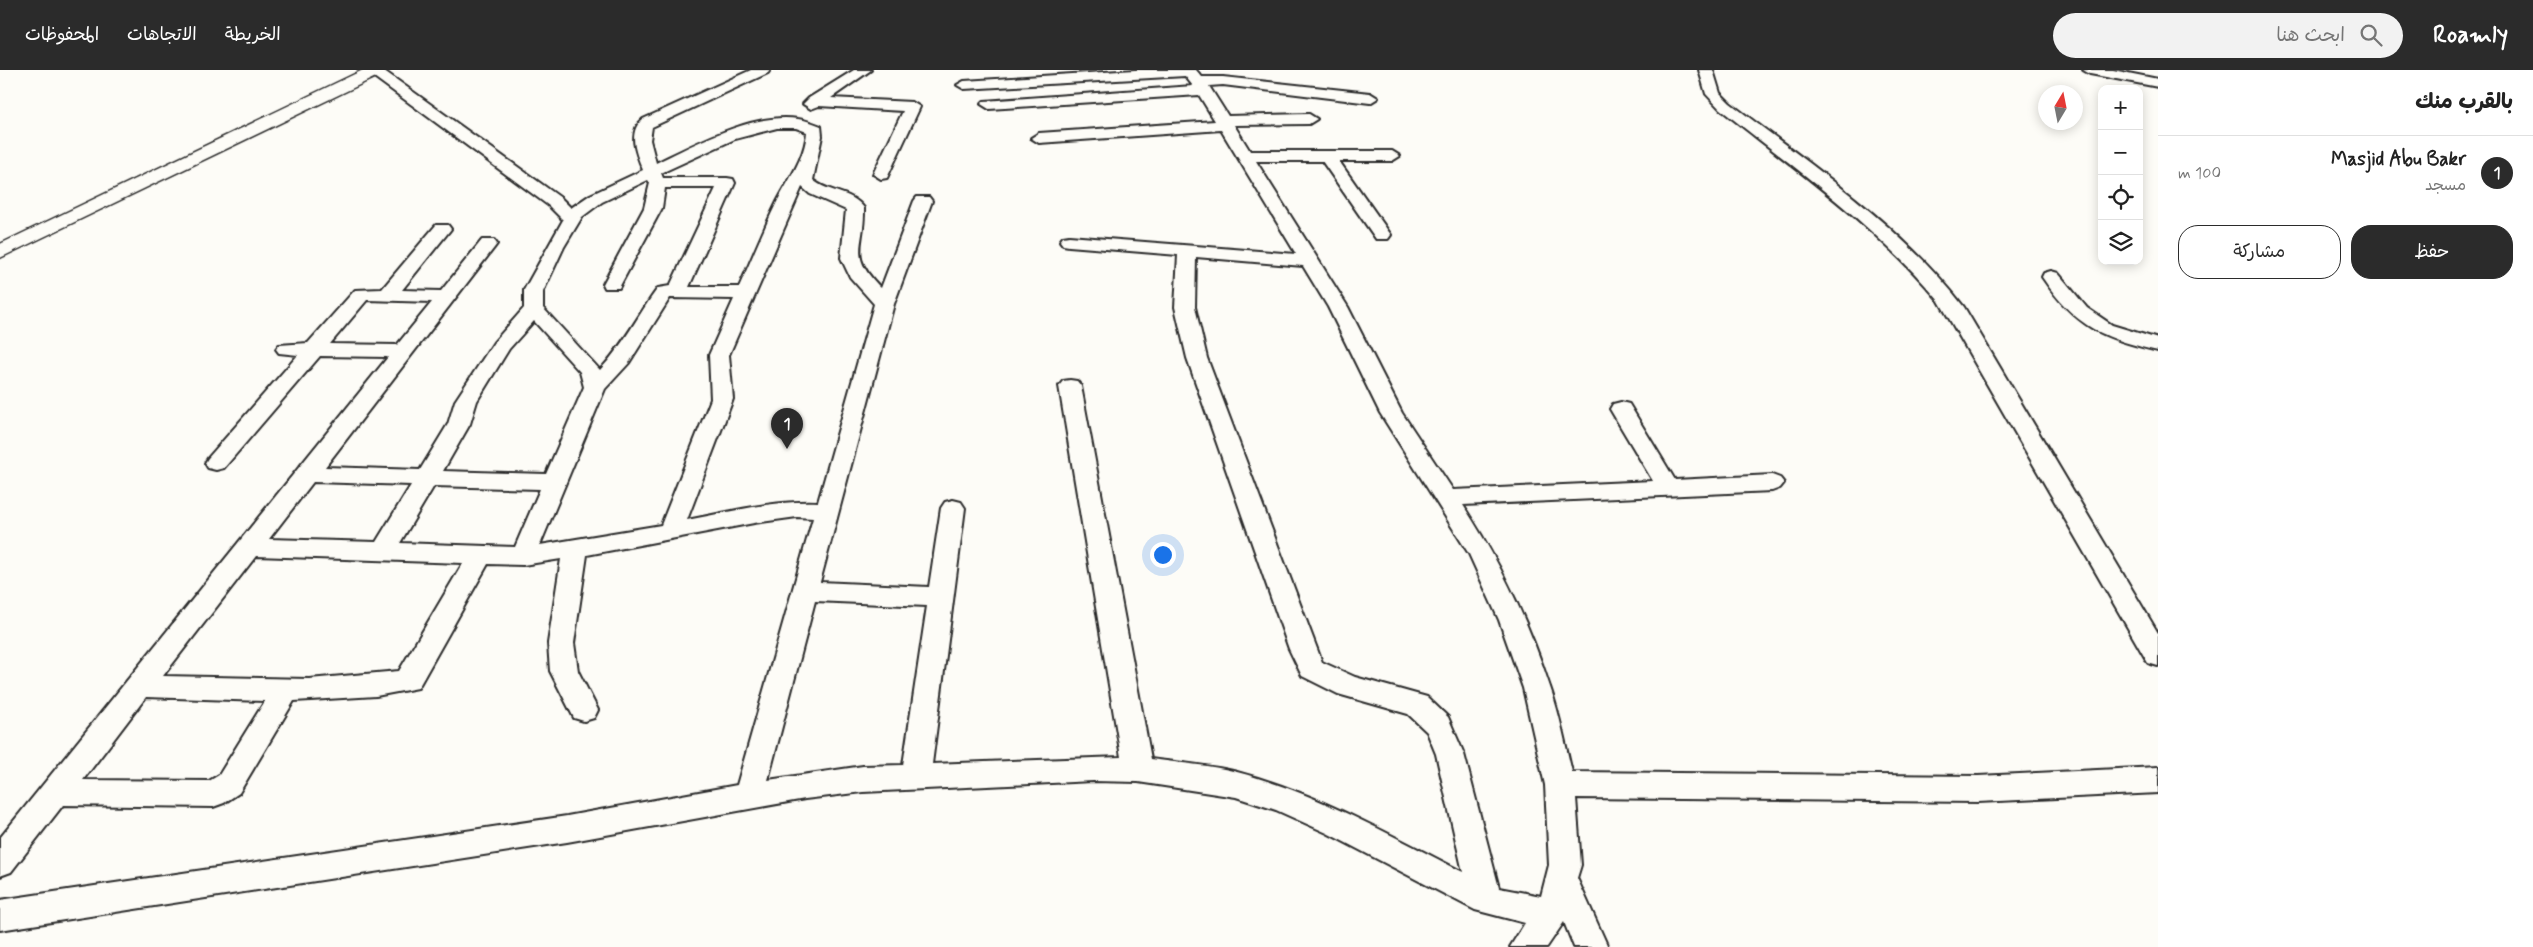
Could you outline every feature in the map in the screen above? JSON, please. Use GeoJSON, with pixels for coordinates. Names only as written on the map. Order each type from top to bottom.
{"type":"FeatureCollection","features":[{"type":"Feature","properties":{"kind":"street"},"geometry":{"type":"LineString","coordinates":[[0,252],[376,70],[555,202],[571,218]]}},
{"type":"Feature","properties":{"kind":"street"},"geometry":{"type":"LineString","coordinates":[[612,284],[653,208],[654,178],[641,133],[644,126],[655,118],[763,70]]}},
{"type":"Feature","properties":{"kind":"street"},"geometry":{"type":"LineString","coordinates":[[783,124],[814,101],[864,70]]}},
{"type":"Feature","properties":{"kind":"street"},"geometry":{"type":"LineString","coordinates":[[1706,70],[1713,94],[1724,106],[1866,218],[1939,285],[1957,311],[2158,656]]}},
{"type":"Feature","properties":{"kind":"street"},"geometry":{"type":"LineString","coordinates":[[2090,70],[2158,83]]}},
{"type":"Feature","properties":{"kind":"street"},"geometry":{"type":"LineString","coordinates":[[2152,70],[2153,75],[2158,79]]}},
{"type":"Feature","properties":{"kind":"street"},"geometry":{"type":"LineString","coordinates":[[964,85],[1195,78],[1370,98]]}},
{"type":"Feature","properties":{"kind":"street"},"geometry":{"type":"LineString","coordinates":[[989,104],[1195,78]]}},
{"type":"Feature","properties":{"kind":"street"},"geometry":{"type":"LineString","coordinates":[[1195,78],[1338,307],[1390,413],[1480,552],[1512,620],[1538,688],[1560,785],[1565,865],[1552,913],[1527,947]]}},
{"type":"Feature","properties":{"kind":"street"},"geometry":{"type":"LineString","coordinates":[[814,101],[912,107],[881,174]]}},
{"type":"Feature","properties":{"kind":"street"},"geometry":{"type":"LineString","coordinates":[[1039,138],[1224,123],[1309,119]]}},
{"type":"Feature","properties":{"kind":"street"},"geometry":{"type":"LineString","coordinates":[[595,387],[590,370],[534,309],[533,292],[571,218],[594,199],[654,178],[716,140],[755,128],[783,124],[807,124],[815,129],[815,137],[805,166],[785,203],[719,356],[716,369],[722,387],[722,398],[670,532]]}},
{"type":"Feature","properties":{"kind":"street"},"geometry":{"type":"LineString","coordinates":[[1244,156],[1392,156]]}},
{"type":"Feature","properties":{"kind":"street"},"geometry":{"type":"LineString","coordinates":[[1327,156],[1382,236]]}},
{"type":"Feature","properties":{"kind":"street"},"geometry":{"type":"LineString","coordinates":[[805,166],[805,181],[811,189],[849,201],[856,208],[856,221],[849,252],[851,265],[884,304]]}},
{"type":"Feature","properties":{"kind":"street"},"geometry":{"type":"LineString","coordinates":[[654,178],[727,183],[677,292]]}},
{"type":"Feature","properties":{"kind":"street"},"geometry":{"type":"LineString","coordinates":[[749,795],[829,510],[884,304],[923,201]]}},
{"type":"Feature","properties":{"kind":"street"},"geometry":{"type":"LineString","coordinates":[[387,295],[442,229]]}},
{"type":"Feature","properties":{"kind":"street"},"geometry":{"type":"LineString","coordinates":[[1069,240],[1310,261]]}},
{"type":"Feature","properties":{"kind":"street"},"geometry":{"type":"LineString","coordinates":[[0,862],[488,244]]}},
{"type":"Feature","properties":{"kind":"street"},"geometry":{"type":"LineString","coordinates":[[1187,251],[1185,306],[1197,358],[1302,649],[1312,668],[1348,686],[1417,705],[1438,724],[1450,754],[1486,900]]}},
{"type":"Feature","properties":{"kind":"street"},"geometry":{"type":"LineString","coordinates":[[2051,277],[2080,312],[2106,329],[2158,345]]}},
{"type":"Feature","properties":{"kind":"street"},"geometry":{"type":"LineString","coordinates":[[523,556],[595,387],[622,359],[648,315],[666,292],[746,293]]}},
{"type":"Feature","properties":{"kind":"street"},"geometry":{"type":"LineString","coordinates":[[216,463],[362,294],[446,297]]}},
{"type":"Feature","properties":{"kind":"street"},"geometry":{"type":"LineString","coordinates":[[383,551],[460,424],[466,401],[501,346],[534,309]]}},
{"type":"Feature","properties":{"kind":"street"},"geometry":{"type":"LineString","coordinates":[[286,349],[404,352]]}},
{"type":"Feature","properties":{"kind":"street"},"geometry":{"type":"LineString","coordinates":[[1070,386],[1138,770]]}},
{"type":"Feature","properties":{"kind":"street"},"geometry":{"type":"LineString","coordinates":[[1621,409],[1669,488]]}},
{"type":"Feature","properties":{"kind":"street"},"geometry":{"type":"LineString","coordinates":[[307,474],[555,482]]}},
{"type":"Feature","properties":{"kind":"street"},"geometry":{"type":"LineString","coordinates":[[1446,498],[1772,483]]}},
{"type":"Feature","properties":{"kind":"street"},"geometry":{"type":"LineString","coordinates":[[916,776],[953,508]]}},
{"type":"Feature","properties":{"kind":"street"},"geometry":{"type":"LineString","coordinates":[[250,547],[523,556],[576,549],[797,509],[829,510]]}},
{"type":"Feature","properties":{"kind":"street"},"geometry":{"type":"LineString","coordinates":[[576,549],[561,643],[564,671],[584,710]]}},
{"type":"Feature","properties":{"kind":"street"},"geometry":{"type":"LineString","coordinates":[[140,686],[287,689],[377,686],[408,680],[481,554]]}},
{"type":"Feature","properties":{"kind":"street"},"geometry":{"type":"LineString","coordinates":[[806,591],[941,597]]}},
{"type":"Feature","properties":{"kind":"street"},"geometry":{"type":"LineString","coordinates":[[56,792],[213,794],[229,784],[287,689]]}},
{"type":"Feature","properties":{"kind":"street"},"geometry":{"type":"LineString","coordinates":[[0,915],[567,829],[749,795],[864,778],[1093,769],[1138,770],[1236,784],[1285,800],[1338,824],[1486,900],[1552,913]]}},
{"type":"Feature","properties":{"kind":"street"},"geometry":{"type":"LineString","coordinates":[[1560,785],[1978,789],[2158,780]]}},
{"type":"Feature","properties":{"kind":"street"},"geometry":{"type":"LineString","coordinates":[[1562,879],[1591,947]]}},
{"type":"Feature","properties":{"kind":"place","name":"Masjid Abu Bakr"},"geometry":{"type":"Point","coordinates":[787,449]}}]}
